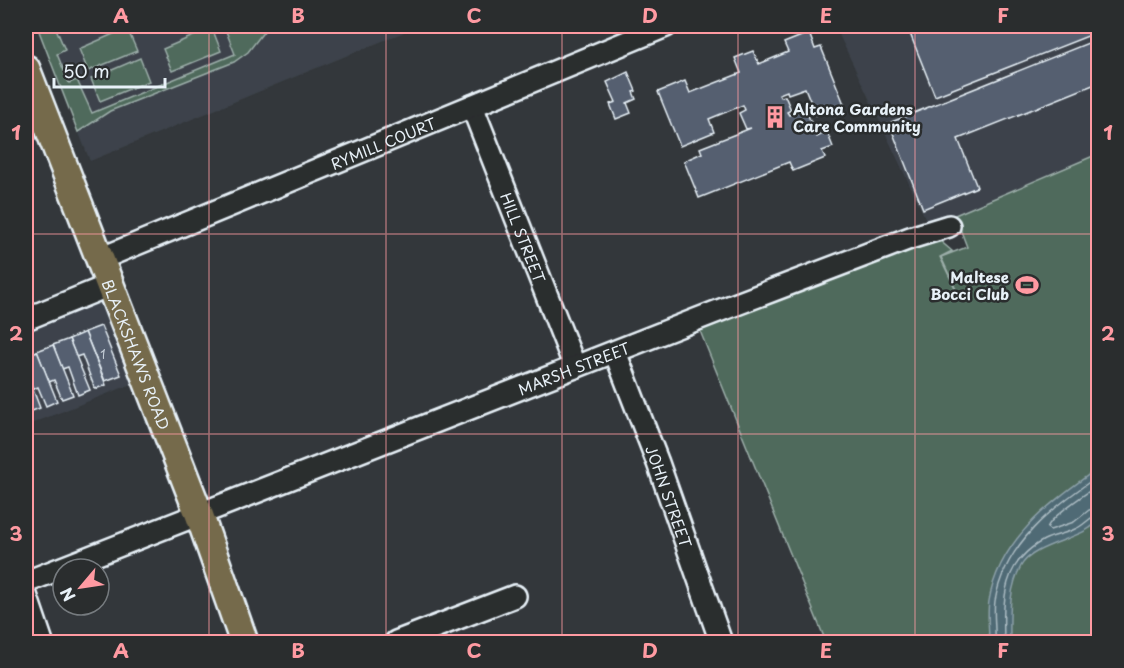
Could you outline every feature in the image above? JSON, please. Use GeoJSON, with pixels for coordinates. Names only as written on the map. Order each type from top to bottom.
{"type":"FeatureCollection","features":[{"type":"Feature","properties":{"kind":"main road","name":"BLACKSHAWS ROAD"},"geometry":{"type":"LineString","coordinates":[[26,69],[199,514],[244,642]]}},
{"type":"Feature","properties":{"kind":"street","name":"RYMILL COURT"},"geometry":{"type":"LineString","coordinates":[[100,259],[666,26]]}},
{"type":"Feature","properties":{"kind":"street","name":"HILL STREET"},"geometry":{"type":"LineString","coordinates":[[472,106],[574,367]]}},
{"type":"Feature","properties":{"kind":"street","name":"MARSH STREET"},"geometry":{"type":"LineString","coordinates":[[26,582],[574,367],[899,242],[949,226]]}},
{"type":"Feature","properties":{"kind":"street"},"geometry":{"type":"LineString","coordinates":[[26,319],[110,285]]}},
{"type":"Feature","properties":{"kind":"street","name":"JOHN STREET"},"geometry":{"type":"LineString","coordinates":[[615,352],[658,463],[721,642]]}},
{"type":"Feature","properties":{"kind":"street"},"geometry":{"type":"LineString","coordinates":[[26,595],[42,642]]}},
{"type":"Feature","properties":{"kind":"street"},"geometry":{"type":"LineString","coordinates":[[396,642],[515,596]]}},
{"type":"Feature","properties":{"kind":"shaded area"},"geometry":{"type":"Polygon","coordinates":[[[37,26],[419,26],[90,161],[37,26]]]}},
{"type":"Feature","properties":{"kind":"shaded area"},"geometry":{"type":"Polygon","coordinates":[[[835,26],[1098,26],[1098,154],[929,226],[835,26]]]}},
{"type":"Feature","properties":{"kind":"shaded area"},"geometry":{"type":"Polygon","coordinates":[[[103,297],[137,382],[28,425],[26,420],[26,327],[103,297]]]}},
{"type":"Feature","properties":{"kind":"green space"},"geometry":{"type":"Polygon","coordinates":[[[37,26],[55,26],[65,50],[57,54],[69,83],[77,80],[92,113],[235,54],[224,26],[268,26],[248,52],[234,62],[110,111],[78,132],[37,26]]]}},
{"type":"Feature","properties":{"kind":"green space"},"geometry":{"type":"Polygon","coordinates":[[[127,28],[137,51],[88,71],[79,49],[127,28]]]}},
{"type":"Feature","properties":{"kind":"green space"},"geometry":{"type":"Polygon","coordinates":[[[212,28],[221,51],[172,71],[163,49],[212,28]]]}},
{"type":"Feature","properties":{"kind":"green space"},"geometry":{"type":"Polygon","coordinates":[[[140,58],[149,81],[100,101],[91,79],[140,58]]]}},
{"type":"Feature","properties":{"kind":"green space"},"geometry":{"type":"Polygon","coordinates":[[[1098,154],[1098,642],[826,642],[698,326],[927,237],[939,240],[952,251],[940,257],[959,296],[941,257],[967,247],[955,215],[1098,154]]]}},
{"type":"Feature","properties":{"kind":"water"},"geometry":{"type":"Polygon","coordinates":[[[1098,468],[1100,494],[1098,518],[1094,525],[1028,558],[1021,566],[1014,584],[1010,642],[989,642],[989,601],[995,579],[1015,541],[1045,509],[1098,468]]]}},
{"type":"Feature","properties":{"kind":"building"},"geometry":{"type":"Polygon","coordinates":[[[907,26],[1098,26],[1098,32],[935,96],[907,26]]]}},
{"type":"Feature","properties":{"kind":"building","name":"Altona Gardens Care Community"},"geometry":{"type":"Polygon","coordinates":[[[809,33],[815,49],[821,47],[844,104],[816,115],[805,88],[788,94],[787,91],[779,94],[781,97],[785,96],[791,110],[787,112],[789,115],[805,108],[817,137],[827,132],[833,147],[822,151],[825,158],[793,171],[789,162],[699,198],[684,161],[702,153],[700,148],[751,128],[746,129],[739,113],[745,110],[743,105],[709,119],[714,132],[680,146],[658,92],[685,81],[690,93],[741,73],[735,58],[753,51],[759,64],[788,52],[784,43],[809,33]]]}},
{"type":"Feature","properties":{"kind":"building"},"geometry":{"type":"Polygon","coordinates":[[[1098,39],[1098,83],[958,139],[977,187],[923,209],[889,123],[1098,39]]]}},
{"type":"Feature","properties":{"kind":"building"},"geometry":{"type":"Polygon","coordinates":[[[628,72],[636,91],[633,92],[636,99],[627,103],[631,113],[616,119],[610,104],[616,102],[607,82],[628,72]]]}},
{"type":"Feature","properties":{"kind":"building"},"geometry":{"type":"Polygon","coordinates":[[[101,326],[121,375],[105,381],[85,332],[101,326]]]}},
{"type":"Feature","properties":{"kind":"building"},"geometry":{"type":"Polygon","coordinates":[[[85,332],[106,385],[95,389],[82,355],[76,357],[69,339],[85,332]]]}},
{"type":"Feature","properties":{"kind":"building"},"geometry":{"type":"Polygon","coordinates":[[[69,339],[90,390],[78,395],[68,367],[62,369],[53,345],[69,339]]]}},
{"type":"Feature","properties":{"kind":"building"},"geometry":{"type":"Polygon","coordinates":[[[53,345],[73,395],[62,399],[54,380],[49,382],[37,351],[53,345]]]}},
{"type":"Feature","properties":{"kind":"building"},"geometry":{"type":"Polygon","coordinates":[[[37,351],[57,401],[46,406],[38,387],[33,389],[26,371],[26,356],[37,351]]]}},
{"type":"Feature","properties":{"kind":"building"},"geometry":{"type":"Polygon","coordinates":[[[26,371],[40,408],[32,411],[28,401],[26,402],[26,371]]]}},
{"type":"Feature","properties":{"kind":"place","name":"Altona Gardens Care Community"},"geometry":{"type":"Point","coordinates":[775,117]}},
{"type":"Feature","properties":{"kind":"place","name":"Maltese Bocci Club"},"geometry":{"type":"Point","coordinates":[1027,285]}}]}
